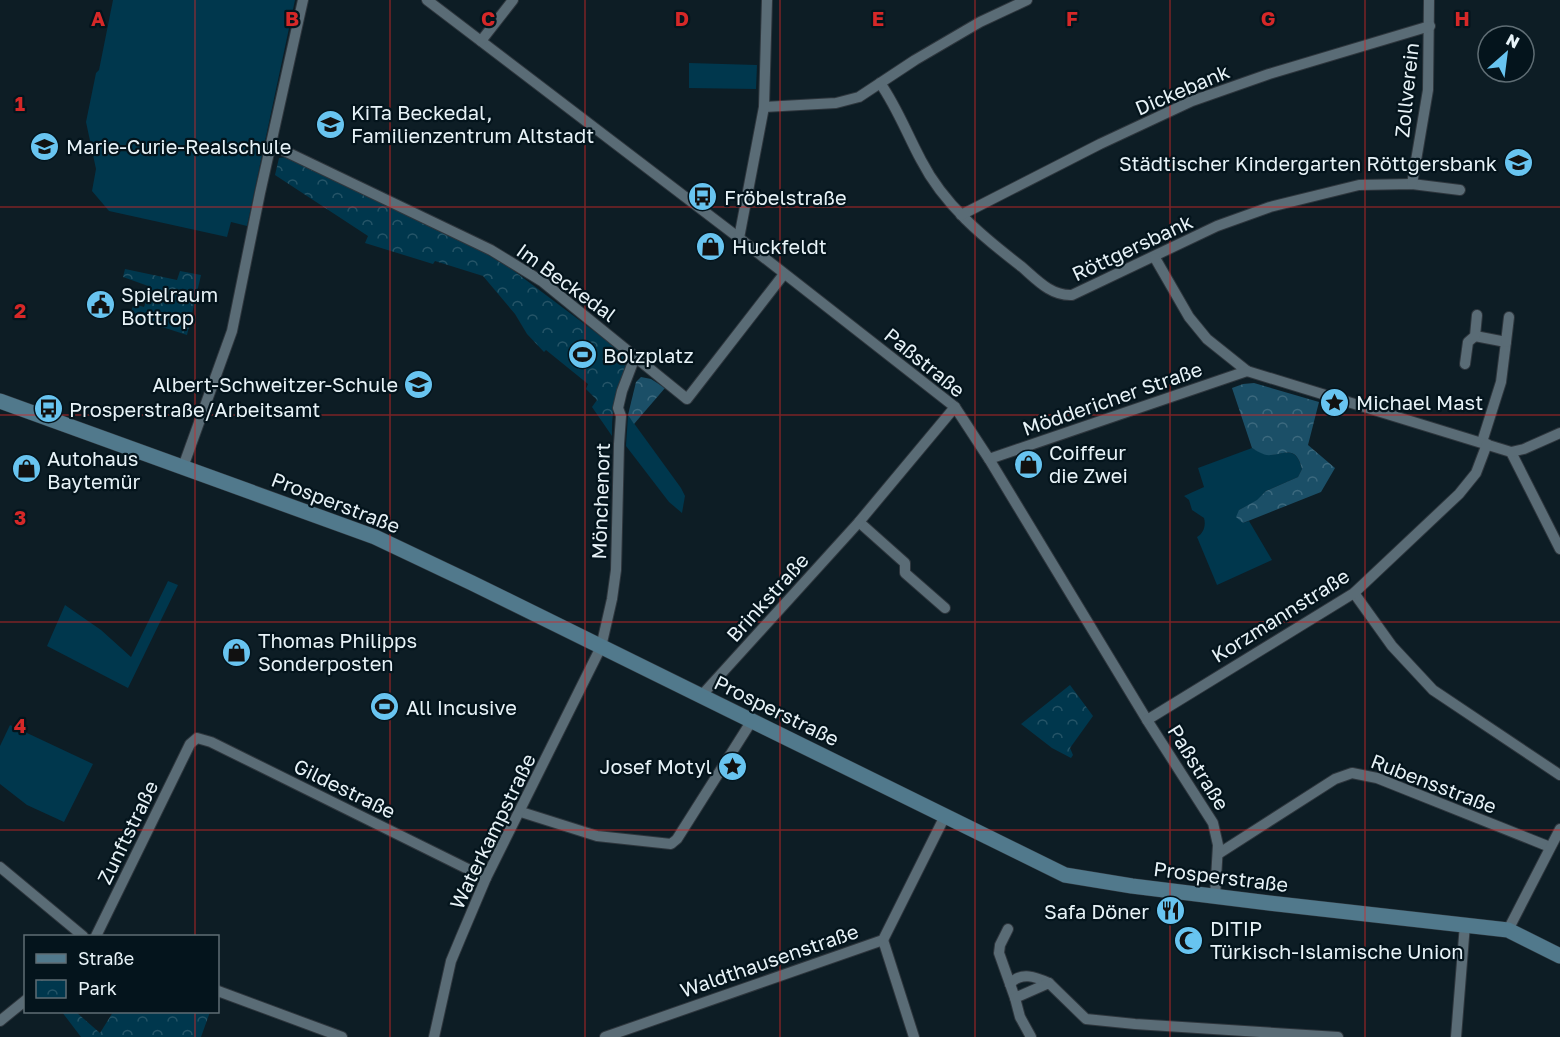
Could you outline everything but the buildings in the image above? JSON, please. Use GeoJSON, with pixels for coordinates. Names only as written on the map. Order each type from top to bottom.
{"type":"FeatureCollection","features":[{"type":"Feature","properties":{"kind":"main road","name":"Prosperstraße"},"geometry":{"type":"LineString","coordinates":[[0,401],[375,537],[472,582],[751,722],[1065,874],[1132,886],[1508,930],[1560,956]]}},
{"type":"Feature","properties":{"kind":"street"},"geometry":{"type":"LineString","coordinates":[[183,467],[232,331],[303,0]]}},
{"type":"Feature","properties":{"kind":"street","name":"Paßstraße"},"geometry":{"type":"LineString","coordinates":[[427,0],[739,238],[955,407],[1213,822],[1217,834],[1218,854],[1215,896]]}},
{"type":"Feature","properties":{"kind":"street"},"geometry":{"type":"LineString","coordinates":[[481,41],[513,0]]}},
{"type":"Feature","properties":{"kind":"street"},"geometry":{"type":"LineString","coordinates":[[739,238],[764,107],[767,0]]}},
{"type":"Feature","properties":{"kind":"street"},"geometry":{"type":"LineString","coordinates":[[764,107],[836,103],[859,97],[980,22],[1027,0]]}},
{"type":"Feature","properties":{"kind":"street","name":"Zollverein"},"geometry":{"type":"LineString","coordinates":[[1412,184],[1428,90],[1429,0]]}},
{"type":"Feature","properties":{"kind":"street","name":"Dickebank"},"geometry":{"type":"LineString","coordinates":[[961,215],[1100,144],[1192,101],[1269,74],[1430,26]]}},
{"type":"Feature","properties":{"kind":"street","name":"Röttgersbank"},"geometry":{"type":"LineString","coordinates":[[880,83],[892,100],[921,162],[946,198],[985,238],[1042,284],[1063,296],[1072,295],[1155,258],[1217,226],[1270,207],[1359,185],[1412,184],[1460,190]]}},
{"type":"Feature","properties":{"kind":"street","name":"Im Beckedal"},"geometry":{"type":"LineString","coordinates":[[272,145],[491,250],[543,282],[687,399],[784,274]]}},
{"type":"Feature","properties":{"kind":"street","name":"Möddericher Straße"},"geometry":{"type":"LineString","coordinates":[[1155,258],[1190,317],[1207,339],[1247,371],[1511,452]]}},
{"type":"Feature","properties":{"kind":"street"},"geometry":{"type":"LineString","coordinates":[[1465,364],[1468,342],[1475,336],[1477,315]]}},
{"type":"Feature","properties":{"kind":"street"},"geometry":{"type":"LineString","coordinates":[[1485,443],[1501,382],[1509,316]]}},
{"type":"Feature","properties":{"kind":"street"},"geometry":{"type":"LineString","coordinates":[[1475,336],[1506,342]]}},
{"type":"Feature","properties":{"kind":"street","name":"Mönchenort"},"geometry":{"type":"LineString","coordinates":[[601,647],[616,570],[621,416],[618,408],[635,357]]}},
{"type":"Feature","properties":{"kind":"street","name":"Möddericher Straße"},"geometry":{"type":"LineString","coordinates":[[989,459],[1247,371]]}},
{"type":"Feature","properties":{"kind":"street","name":"Brinkstraße"},"geometry":{"type":"LineString","coordinates":[[701,696],[859,522],[955,407]]}},
{"type":"Feature","properties":{"kind":"street"},"geometry":{"type":"LineString","coordinates":[[1560,433],[1524,449],[1511,452],[1560,549]]}},
{"type":"Feature","properties":{"kind":"street","name":"Korzmannstraße"},"geometry":{"type":"LineString","coordinates":[[1148,720],[1354,593],[1459,494],[1476,473],[1485,443]]}},
{"type":"Feature","properties":{"kind":"street"},"geometry":{"type":"LineString","coordinates":[[859,522],[905,563],[905,573],[945,608]]}},
{"type":"Feature","properties":{"kind":"street"},"geometry":{"type":"LineString","coordinates":[[1354,593],[1392,646],[1433,690],[1560,775]]}},
{"type":"Feature","properties":{"kind":"street","name":"Waterkampstraße"},"geometry":{"type":"LineString","coordinates":[[434,1037],[451,961],[486,878],[521,812],[601,647]]}},
{"type":"Feature","properties":{"kind":"street"},"geometry":{"type":"LineString","coordinates":[[521,812],[597,836],[670,844],[677,839],[751,722]]}},
{"type":"Feature","properties":{"kind":"street","name":"Gildestraße"},"geometry":{"type":"LineString","coordinates":[[190,744],[197,738],[211,742],[486,878]]}},
{"type":"Feature","properties":{"kind":"street","name":"Zunftstraße"},"geometry":{"type":"LineString","coordinates":[[96,935],[190,744]]}},
{"type":"Feature","properties":{"kind":"street","name":"Rubensstraße"},"geometry":{"type":"LineString","coordinates":[[1218,854],[1329,782],[1352,773],[1377,778],[1550,847]]}},
{"type":"Feature","properties":{"kind":"street","name":"Waldthausenstraße"},"geometry":{"type":"LineString","coordinates":[[605,1037],[883,940],[945,816]]}},
{"type":"Feature","properties":{"kind":"street"},"geometry":{"type":"LineString","coordinates":[[1508,930],[1560,829]]}},
{"type":"Feature","properties":{"kind":"street"},"geometry":{"type":"LineString","coordinates":[[0,867],[82,935]]}},
{"type":"Feature","properties":{"kind":"street"},"geometry":{"type":"LineString","coordinates":[[1456,1037],[1465,924]]}},
{"type":"Feature","properties":{"kind":"street"},"geometry":{"type":"LineString","coordinates":[[1008,929],[999,952],[1020,1017],[1031,1037]]}},
{"type":"Feature","properties":{"kind":"street"},"geometry":{"type":"LineString","coordinates":[[883,940],[914,1037]]}},
{"type":"Feature","properties":{"kind":"street"},"geometry":{"type":"LineString","coordinates":[[1010,984],[1015,978],[1023,976],[1049,983],[1086,1019],[1338,1037]]}},
{"type":"Feature","properties":{"kind":"street"},"geometry":{"type":"LineString","coordinates":[[1015,998],[1049,983]]}},
{"type":"Feature","properties":{"kind":"street"},"geometry":{"type":"LineString","coordinates":[[219,991],[342,1037]]}},
{"type":"Feature","properties":{"kind":"street"},"geometry":{"type":"LineString","coordinates":[[0,1021],[24,1002]]}},
{"type":"Feature","properties":{"kind":"street"},"geometry":{"type":"LineString","coordinates":[[1135,1024],[1135,1037]]}},
{"type":"Feature","properties":{"kind":"green space"},"geometry":{"type":"Polygon","coordinates":[[[113,0],[295,0],[247,226],[231,222],[227,237],[109,211],[92,191],[96,169],[86,122],[113,0]]]}},
{"type":"Feature","properties":{"kind":"green space"},"geometry":{"type":"Polygon","coordinates":[[[689,63],[757,65],[756,89],[689,88],[689,63]]]}},
{"type":"Feature","properties":{"kind":"green space"},"geometry":{"type":"Polygon","coordinates":[[[287,157],[485,253],[510,268],[623,353],[627,362],[616,398],[612,436],[592,407],[597,400],[586,389],[588,384],[546,350],[544,352],[527,334],[515,314],[483,276],[435,261],[433,264],[365,243],[368,236],[275,175],[279,158],[287,157]]]}},
{"type":"Feature","properties":{"kind":"green space"},"geometry":{"type":"Polygon","coordinates":[[[125,269],[177,280],[180,271],[201,275],[187,335],[125,315],[131,311],[134,304],[144,307],[151,287],[123,277],[125,269]]]}},
{"type":"Feature","properties":{"kind":"green space"},"geometry":{"type":"Polygon","coordinates":[[[641,377],[651,379],[665,388],[634,424],[628,415],[636,382],[641,377]]]}},
{"type":"Feature","properties":{"kind":"green space"},"geometry":{"type":"Polygon","coordinates":[[[1254,383],[1319,402],[1308,445],[1335,468],[1321,492],[1243,523],[1236,517],[1239,510],[1257,500],[1266,491],[1298,477],[1302,469],[1300,461],[1294,454],[1266,455],[1252,448],[1232,388],[1254,383]]]}},
{"type":"Feature","properties":{"kind":"green space"},"geometry":{"type":"Polygon","coordinates":[[[628,415],[681,488],[685,496],[682,513],[669,502],[626,446],[628,415]]]}},
{"type":"Feature","properties":{"kind":"green space"},"geometry":{"type":"Polygon","coordinates":[[[1252,448],[1272,455],[1287,452],[1296,455],[1302,469],[1298,477],[1266,491],[1258,500],[1239,510],[1243,523],[1249,521],[1272,560],[1217,585],[1197,537],[1204,529],[1204,518],[1192,510],[1189,500],[1184,496],[1204,487],[1198,468],[1252,448]]]}},
{"type":"Feature","properties":{"kind":"green space"},"geometry":{"type":"Polygon","coordinates":[[[168,581],[178,585],[128,688],[47,646],[65,605],[101,630],[131,657],[168,581]]]}},
{"type":"Feature","properties":{"kind":"green space"},"geometry":{"type":"Polygon","coordinates":[[[1070,685],[1093,716],[1070,748],[1073,755],[1071,758],[1052,748],[1021,724],[1070,685]]]}},
{"type":"Feature","properties":{"kind":"green space"},"geometry":{"type":"Polygon","coordinates":[[[10,725],[93,764],[64,822],[27,805],[0,784],[0,746],[10,725]]]}},
{"type":"Feature","properties":{"kind":"green space"},"geometry":{"type":"Polygon","coordinates":[[[63,1013],[77,1013],[100,1033],[112,1013],[210,1013],[201,1037],[81,1037],[63,1013]]]}},
{"type":"Feature","properties":{"kind":"place","name":"KiTa Beckedal, Familienzentrum Altstadt"},"geometry":{"type":"Point","coordinates":[330,124]}},
{"type":"Feature","properties":{"kind":"place","name":"Marie-Curie-Realschule"},"geometry":{"type":"Point","coordinates":[45,146]}},
{"type":"Feature","properties":{"kind":"place","name":"Städtischer Kindergarten Röttgersbank"},"geometry":{"type":"Point","coordinates":[1518,163]}},
{"type":"Feature","properties":{"kind":"place","name":"Fröbelstraße"},"geometry":{"type":"Point","coordinates":[703,197]}},
{"type":"Feature","properties":{"kind":"place","name":"Huckfeldt"},"geometry":{"type":"Point","coordinates":[711,246]}},
{"type":"Feature","properties":{"kind":"place","name":"Spielraum Bottrop"},"geometry":{"type":"Point","coordinates":[100,305]}},
{"type":"Feature","properties":{"kind":"place","name":"Bolzplatz"},"geometry":{"type":"Point","coordinates":[582,355]}},
{"type":"Feature","properties":{"kind":"place","name":"Albert-Schweitzer-Schule"},"geometry":{"type":"Point","coordinates":[419,384]}},
{"type":"Feature","properties":{"kind":"place","name":"Michael Mast"},"geometry":{"type":"Point","coordinates":[1335,402]}},
{"type":"Feature","properties":{"kind":"place","name":"Prosperstraße/Arbeitsamt"},"geometry":{"type":"Point","coordinates":[48,409]}},
{"type":"Feature","properties":{"kind":"place","name":"Coiffeur die Zwei"},"geometry":{"type":"Point","coordinates":[1028,464]}},
{"type":"Feature","properties":{"kind":"place","name":"Autohaus Baytemür"},"geometry":{"type":"Point","coordinates":[26,469]}},
{"type":"Feature","properties":{"kind":"place","name":"Thomas Philipps Sonderposten"},"geometry":{"type":"Point","coordinates":[237,652]}},
{"type":"Feature","properties":{"kind":"place","name":"All Incusive"},"geometry":{"type":"Point","coordinates":[385,707]}},
{"type":"Feature","properties":{"kind":"place","name":"Josef Motyl"},"geometry":{"type":"Point","coordinates":[733,766]}},
{"type":"Feature","properties":{"kind":"place","name":"Safa Döner"},"geometry":{"type":"Point","coordinates":[1170,911]}},
{"type":"Feature","properties":{"kind":"place","name":"DITIP Türkisch-Islamische Union"},"geometry":{"type":"Point","coordinates":[1189,940]}}]}
